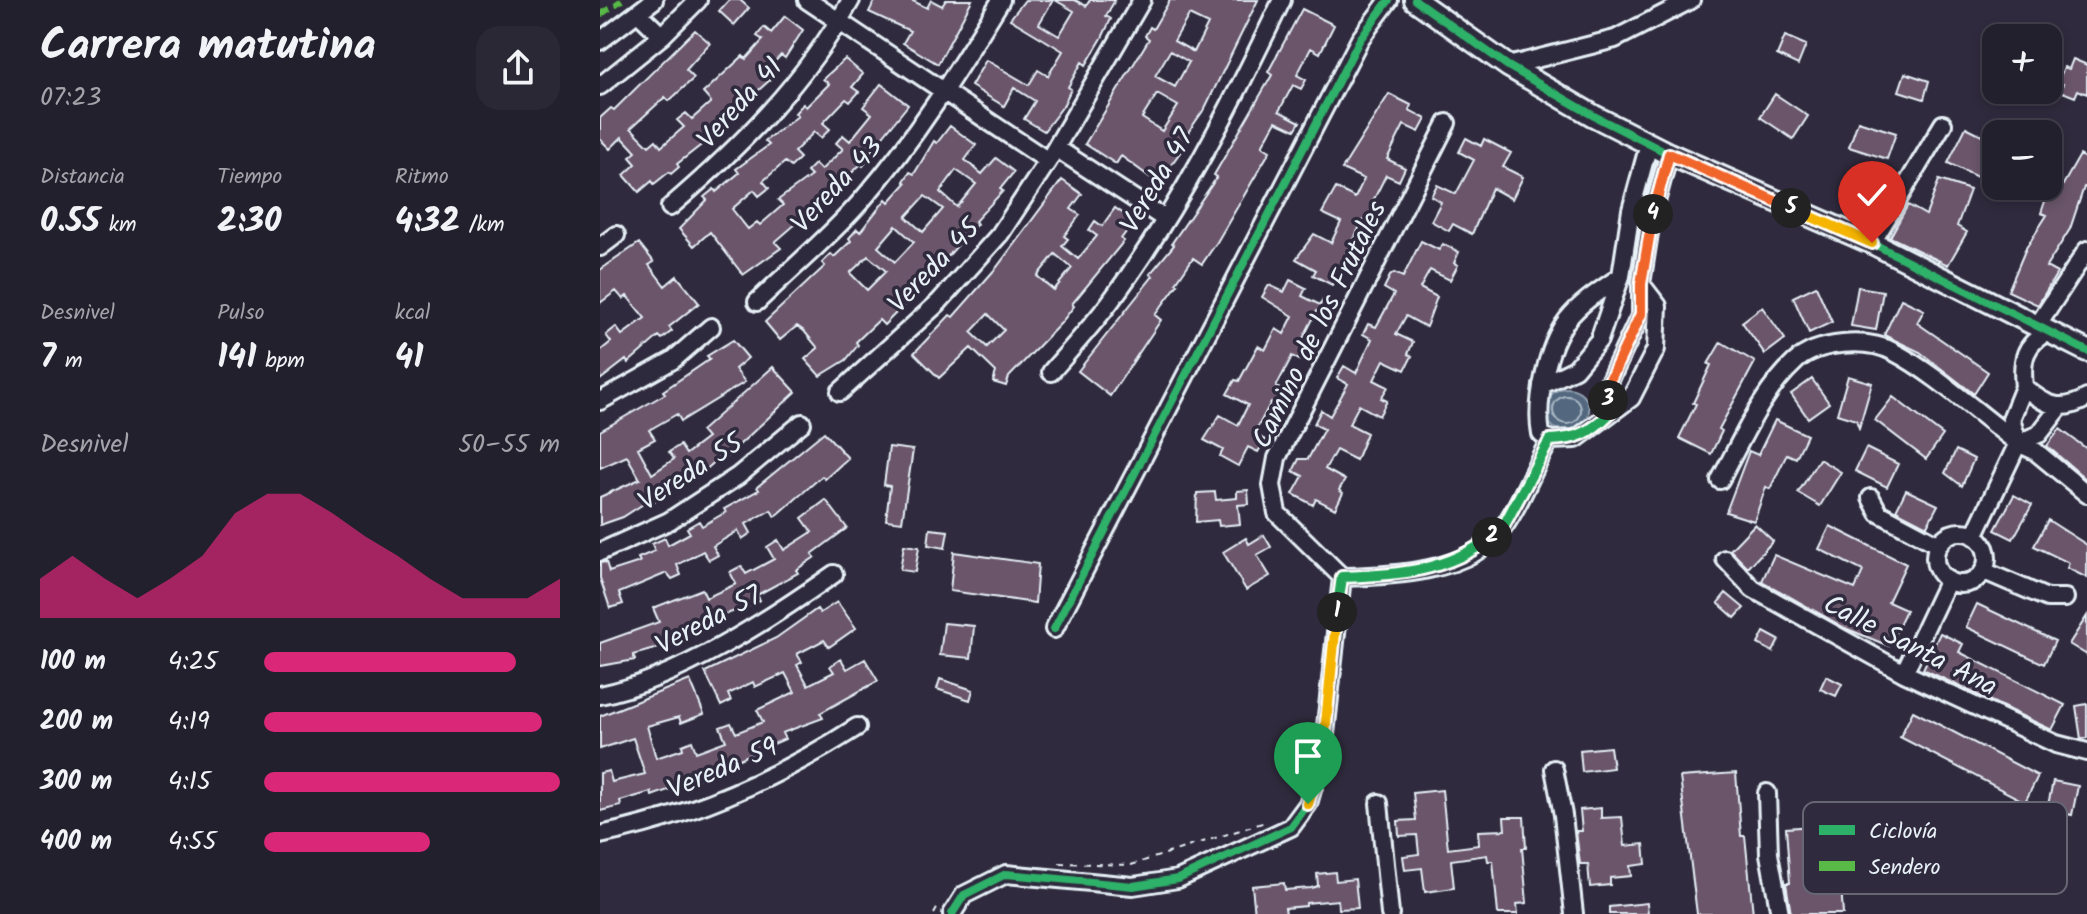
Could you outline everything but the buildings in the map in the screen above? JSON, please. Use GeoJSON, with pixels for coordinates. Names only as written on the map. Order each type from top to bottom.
{"type":"FeatureCollection","features":[{"type":"Feature","properties":{"kind":"street"},"geometry":{"type":"LineString","coordinates":[[600,41],[654,0]]}},
{"type":"Feature","properties":{"kind":"street"},"geometry":{"type":"LineString","coordinates":[[600,86],[662,36],[698,0]]}},
{"type":"Feature","properties":{"kind":"street"},"geometry":{"type":"LineString","coordinates":[[807,0],[944,93],[1165,219]]}},
{"type":"Feature","properties":{"kind":"street","name":"Vereda 41"},"geometry":{"type":"LineString","coordinates":[[670,207],[708,174],[783,98],[838,23],[851,0]]}},
{"type":"Feature","properties":{"kind":"street","name":"Vereda 43"},"geometry":{"type":"LineString","coordinates":[[757,302],[860,203],[944,93],[1001,0]]}},
{"type":"Feature","properties":{"kind":"street","name":"Vereda 45"},"geometry":{"type":"LineString","coordinates":[[840,392],[938,303],[1000,234],[1052,154],[1142,0]]}},
{"type":"Feature","properties":{"kind":"street","name":"Vereda 47"},"geometry":{"type":"LineString","coordinates":[[1051,372],[1110,302],[1165,219],[1230,108],[1282,0]]}},
{"type":"Feature","properties":{"kind":"street"},"geometry":{"type":"LineString","coordinates":[[1054,629],[1360,39],[1389,0]]}},
{"type":"Feature","properties":{"kind":"street"},"geometry":{"type":"LineString","coordinates":[[1415,0],[1508,66],[1649,144],[1872,243],[2087,351]]}},
{"type":"Feature","properties":{"kind":"street"},"geometry":{"type":"LineString","coordinates":[[1508,66],[1615,39],[1691,0]]}},
{"type":"Feature","properties":{"kind":"street"},"geometry":{"type":"LineString","coordinates":[[639,14],[662,36]]}},
{"type":"Feature","properties":{"kind":"street","name":"Camino de los Frutales"},"geometry":{"type":"LineString","coordinates":[[1342,577],[1277,513],[1272,485],[1277,458],[1447,123]]}},
{"type":"Feature","properties":{"kind":"street"},"geometry":{"type":"LineString","coordinates":[[1872,243],[1943,124]]}},
{"type":"Feature","properties":{"kind":"street"},"geometry":{"type":"LineString","coordinates":[[1542,385],[1575,369],[1599,340],[1621,276],[1631,210],[1649,144]]}},
{"type":"Feature","properties":{"kind":"street"},"geometry":{"type":"LineString","coordinates":[[1610,413],[1607,386],[1641,314],[1641,284],[1651,220],[1669,154]]}},
{"type":"Feature","properties":{"kind":"street"},"geometry":{"type":"LineString","coordinates":[[600,247],[616,235]]}},
{"type":"Feature","properties":{"kind":"street"},"geometry":{"type":"LineString","coordinates":[[2018,443],[2011,419],[2024,387],[2022,366],[2026,351],[2044,328],[2087,250]]}},
{"type":"Feature","properties":{"kind":"street"},"geometry":{"type":"LineString","coordinates":[[1621,276],[1584,302],[1565,322],[1542,385],[1538,416],[1541,434],[1550,440],[1576,439],[1631,398],[1656,349],[1658,306],[1641,284]]}},
{"type":"Feature","properties":{"kind":"street"},"geometry":{"type":"LineString","coordinates":[[600,401],[673,360],[711,327]]}},
{"type":"Feature","properties":{"kind":"street"},"geometry":{"type":"LineString","coordinates":[[1720,480],[1759,408],[1797,360],[1832,345],[1892,350],[2018,443],[2035,451],[2087,494]]}},
{"type":"Feature","properties":{"kind":"street"},"geometry":{"type":"LineString","coordinates":[[2024,387],[2043,404],[2060,407],[2074,406],[2087,398]]}},
{"type":"Feature","properties":{"kind":"street"},"geometry":{"type":"LineString","coordinates":[[1974,536],[2018,443],[2039,434],[2060,407]]}},
{"type":"Feature","properties":{"kind":"street","name":"Vereda 55"},"geometry":{"type":"LineString","coordinates":[[600,552],[681,513],[738,476],[802,423]]}},
{"type":"Feature","properties":{"kind":"street"},"geometry":{"type":"LineString","coordinates":[[952,914],[964,895],[1006,874],[1133,886],[1178,879],[1291,827],[1308,804],[1323,753],[1342,577],[1399,575],[1438,568],[1471,553],[1502,529],[1550,440]]}},
{"type":"Feature","properties":{"kind":"street"},"geometry":{"type":"LineString","coordinates":[[1871,498],[1879,513],[1939,545]]}},
{"type":"Feature","properties":{"kind":"street"},"geometry":{"type":"LineString","coordinates":[[1954,533],[1974,536],[1986,551],[1984,571],[1968,583],[1948,580],[1936,564],[1939,545],[1954,533]]}},
{"type":"Feature","properties":{"kind":"street","name":"Calle Santa Ana"},"geometry":{"type":"LineString","coordinates":[[1725,559],[1753,589],[1904,673],[2056,744],[2087,752]]}},
{"type":"Feature","properties":{"kind":"street"},"geometry":{"type":"LineString","coordinates":[[1984,571],[2047,598],[2065,598]]}},
{"type":"Feature","properties":{"kind":"street","name":"Vereda 57"},"geometry":{"type":"LineString","coordinates":[[600,695],[620,691],[724,645],[834,574]]}},
{"type":"Feature","properties":{"kind":"street"},"geometry":{"type":"LineString","coordinates":[[1904,673],[1948,580]]}},
{"type":"Feature","properties":{"kind":"street","name":"Vereda 59"},"geometry":{"type":"LineString","coordinates":[[600,835],[651,825],[739,792],[811,757],[857,727]]}},
{"type":"Feature","properties":{"kind":"street"},"geometry":{"type":"LineString","coordinates":[[1554,769],[1563,815],[1574,914]]}},
{"type":"Feature","properties":{"kind":"street"},"geometry":{"type":"LineString","coordinates":[[1767,793],[1769,854],[1780,914]]}},
{"type":"Feature","properties":{"kind":"street"},"geometry":{"type":"LineString","coordinates":[[1379,803],[1390,914]]}},
{"type":"Feature","properties":{"kind":"path"},"geometry":{"type":"LineString","coordinates":[[1131,865],[1270,820]]}},
{"type":"Feature","properties":{"kind":"water"},"geometry":{"type":"Polygon","coordinates":[[[1567,388],[1582,395],[1589,410],[1582,425],[1567,432],[1552,425],[1545,410],[1552,395],[1567,388]]]}},
{"type":"Feature","properties":{"kind":"marked path"},"geometry":{"type":"LineString","coordinates":[[600,15],[622,0]]}},
{"type":"Feature","properties":{"kind":"cycle path"},"geometry":{"type":"LineString","coordinates":[[1054,629],[1360,39],[1389,0]]}},
{"type":"Feature","properties":{"kind":"cycle path"},"geometry":{"type":"LineString","coordinates":[[1415,0],[1508,66],[1594,116],[1669,154],[1872,243],[2087,351]]}},
{"type":"Feature","properties":{"kind":"cycle path"},"geometry":{"type":"LineString","coordinates":[[952,914],[964,895],[1006,874],[1133,886],[1178,879],[1291,827],[1308,804],[1323,753],[1342,577]]}},
{"type":"Feature","properties":{"kind":"route"},"geometry":{"type":"LineString","coordinates":[[1308,804],[1323,753],[1342,577],[1399,575],[1438,568],[1471,553],[1502,529],[1530,472],[1550,440],[1576,439],[1588,433],[1610,413],[1607,386],[1641,314],[1641,284],[1651,220],[1669,154],[1872,243]]}}]}
